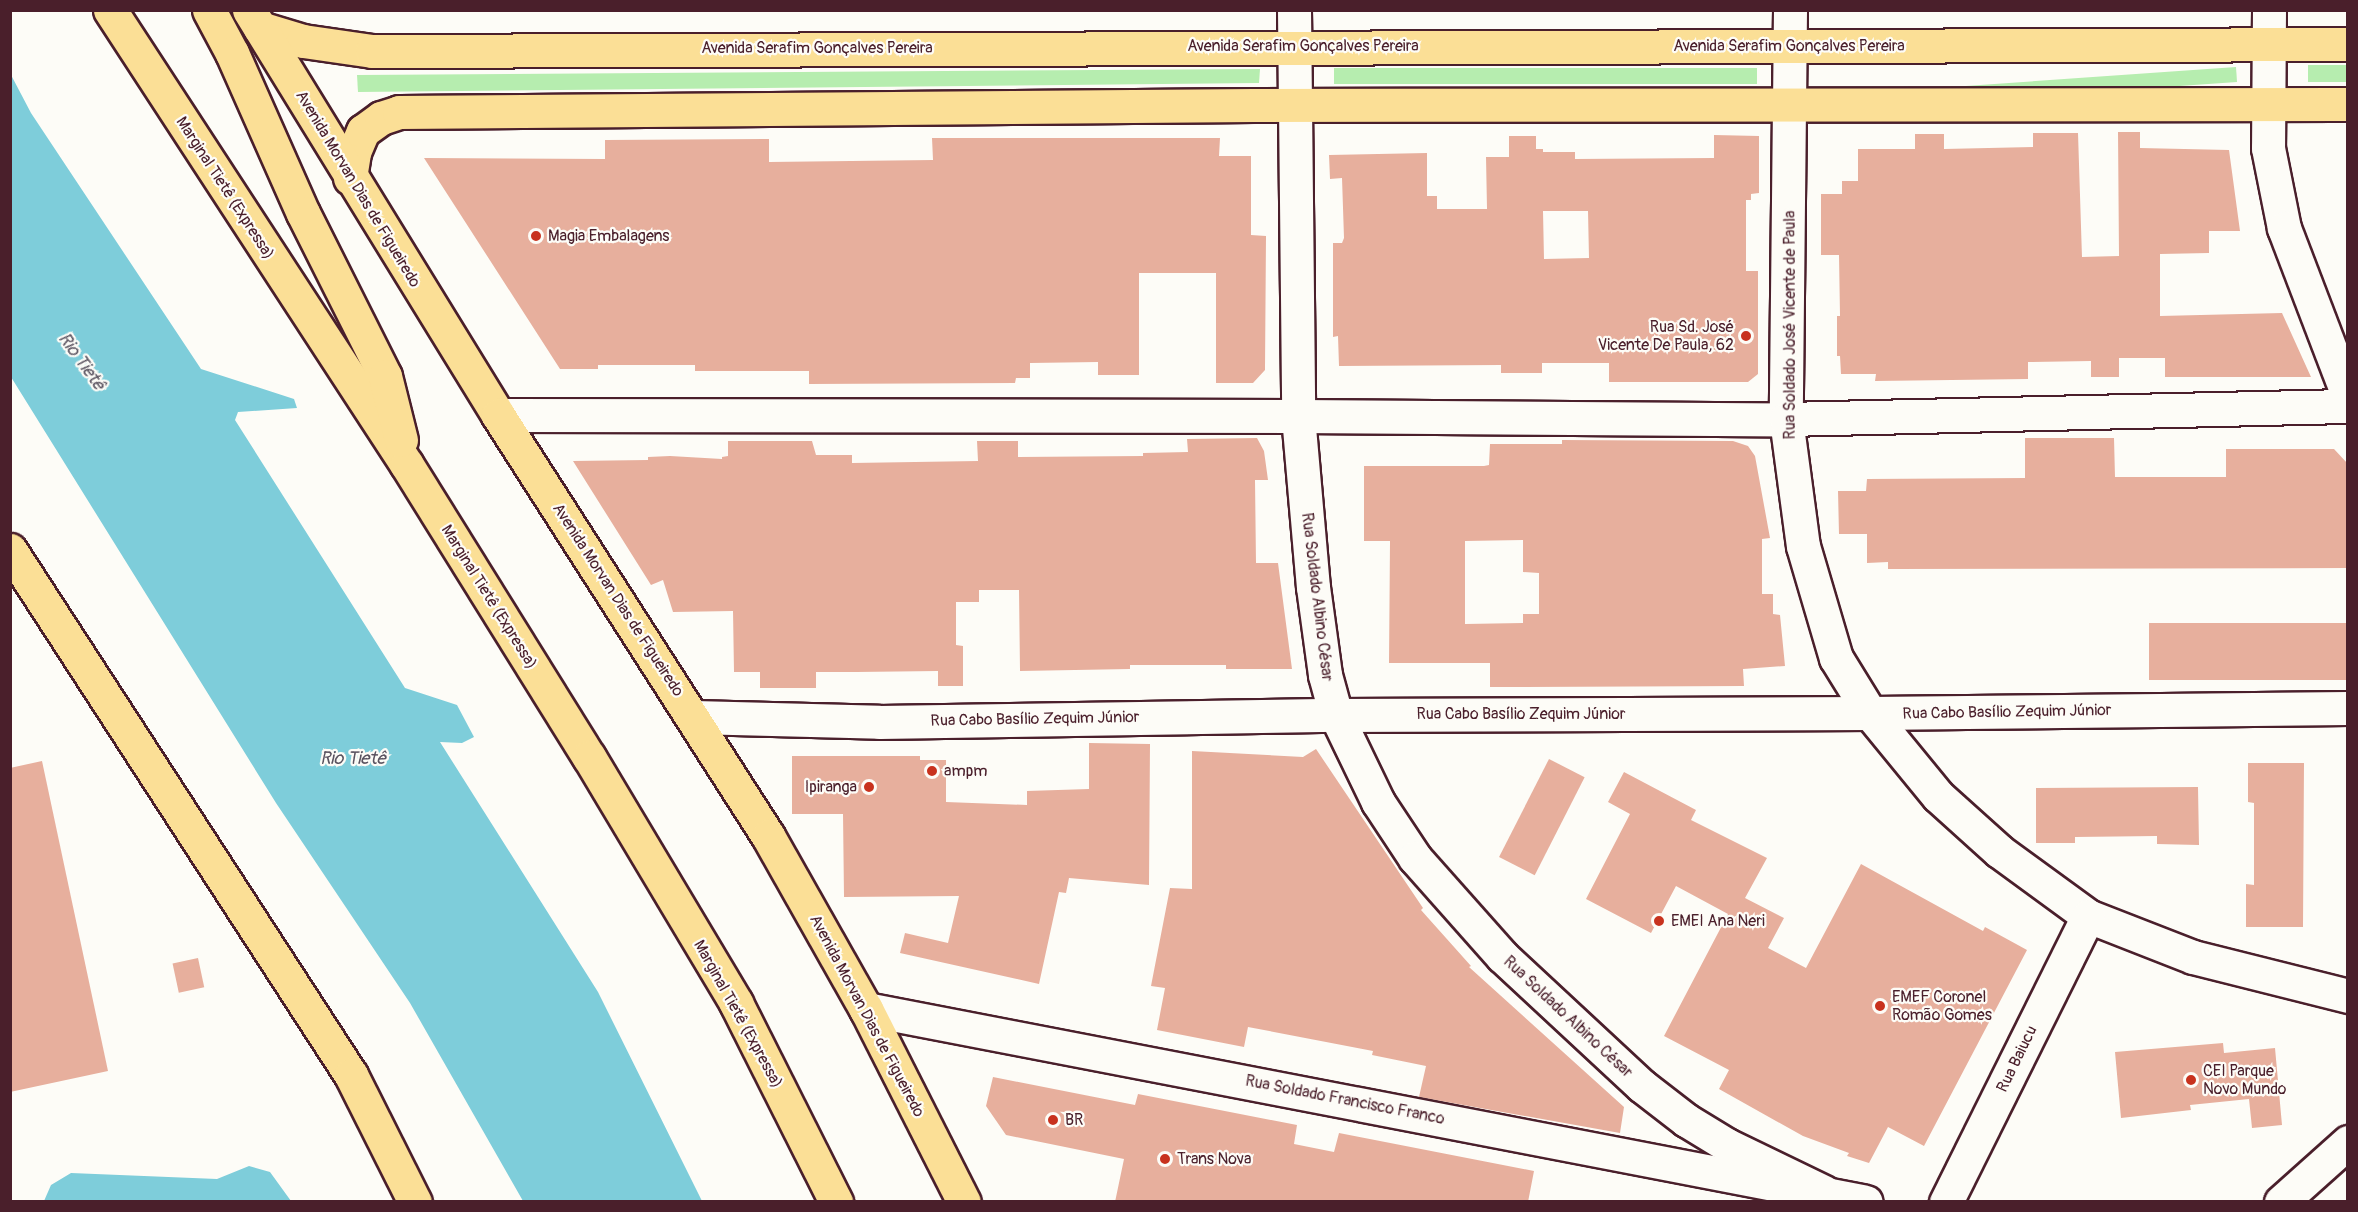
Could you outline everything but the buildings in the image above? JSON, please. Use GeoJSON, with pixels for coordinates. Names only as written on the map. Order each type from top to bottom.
{"type":"FeatureCollection","features":[{"type":"Feature","properties":{"kind":"main road","name":"Marginal Tietê (Expressa)"},"geometry":{"type":"LineString","coordinates":[[110,10],[407,465],[589,757],[736,1003],[836,1202]]}},
{"type":"Feature","properties":{"kind":"main road"},"geometry":{"type":"LineString","coordinates":[[209,10],[232,53],[303,213],[385,376],[407,465]]}},
{"type":"Feature","properties":{"kind":"main road","name":"Avenida Serafim Gonçalves Pereira"},"geometry":{"type":"LineString","coordinates":[[255,19],[303,41],[372,51],[1295,45],[2348,44]]}},
{"type":"Feature","properties":{"kind":"main road","name":"Avenida Morvan Dias de Figueiredo"},"geometry":{"type":"LineString","coordinates":[[255,19],[350,178],[498,415],[694,717],[768,836],[866,1009],[964,1202]]}},
{"type":"Feature","properties":{"kind":"main road"},"geometry":{"type":"LineString","coordinates":[[350,178],[354,152],[363,131],[381,118],[399,112],[1294,105],[2348,104]]}},
{"type":"Feature","properties":{"kind":"main road"},"geometry":{"type":"LineString","coordinates":[[10,550],[351,1075],[415,1202]]}},
{"type":"Feature","properties":{"kind":"street","name":"Rua Soldado Albino César"},"geometry":{"type":"LineString","coordinates":[[1294,10],[1298,416],[1313,587],[1325,675],[1336,715],[1378,802],[1415,858],[1502,956],[1642,1086],[1686,1120],[1727,1145],[1824,1192]]}},
{"type":"Feature","properties":{"kind":"street","name":"Rua Soldado José Vicente de Paula"},"geometry":{"type":"LineString","coordinates":[[1790,10],[1791,106],[1786,419],[1803,546],[1836,658],[1870,713],[1938,796],[1999,851],[2088,916],[2193,957],[2348,996]]}},
{"type":"Feature","properties":{"kind":"street"},"geometry":{"type":"LineString","coordinates":[[2269,10],[2268,148],[2284,228],[2348,396]]}},
{"type":"Feature","properties":{"kind":"street"},"geometry":{"type":"LineString","coordinates":[[498,415],[1786,419],[2348,406]]}},
{"type":"Feature","properties":{"kind":"street","name":"Rua Cabo Basílio Zequim Júnior"},"geometry":{"type":"LineString","coordinates":[[694,717],[879,722],[1336,715],[2348,708]]}},
{"type":"Feature","properties":{"kind":"street","name":"Rua Baiucu"},"geometry":{"type":"LineString","coordinates":[[1947,1202],[2088,916]]}},
{"type":"Feature","properties":{"kind":"street","name":"Rua Soldado Francisco Franco"},"geometry":{"type":"LineString","coordinates":[[866,1009],[1824,1192]]}},
{"type":"Feature","properties":{"kind":"street"},"geometry":{"type":"LineString","coordinates":[[2281,1202],[2348,1142]]}},
{"type":"Feature","properties":{"kind":"street"},"geometry":{"type":"LineString","coordinates":[[1824,1192],[1866,1202]]}},
{"type":"Feature","properties":{"kind":"green space"},"geometry":{"type":"Polygon","coordinates":[[[2308,65],[2347,65],[2347,82],[2308,82],[2308,65]]]}},
{"type":"Feature","properties":{"kind":"green space"},"geometry":{"type":"Polygon","coordinates":[[[2236,67],[2237,82],[1823,111],[1822,96],[2236,67]]]}},
{"type":"Feature","properties":{"kind":"green space"},"geometry":{"type":"Polygon","coordinates":[[[1334,68],[1757,68],[1757,84],[1334,84],[1334,68]]]}},
{"type":"Feature","properties":{"kind":"green space"},"geometry":{"type":"Polygon","coordinates":[[[1260,69],[1259,83],[358,92],[357,75],[1260,69]]]}},
{"type":"Feature","properties":{"kind":"water","name":"Rio Tietê"},"geometry":{"type":"Polygon","coordinates":[[[10,73],[31,113],[201,369],[294,399],[297,408],[238,412],[235,420],[405,688],[457,705],[474,737],[462,743],[440,742],[598,992],[702,1201],[523,1201],[410,1003],[276,803],[11,377],[10,73]]]}},
{"type":"Feature","properties":{"kind":"water"},"geometry":{"type":"Polygon","coordinates":[[[249,1166],[270,1172],[291,1201],[44,1201],[51,1185],[71,1173],[217,1179],[249,1166]]]}},
{"type":"Feature","properties":{"kind":"place","name":"Magia Embalagens"},"geometry":{"type":"Point","coordinates":[536,236]}},
{"type":"Feature","properties":{"kind":"place","name":"Rua Sd. José Vicente De Paula, 62"},"geometry":{"type":"Point","coordinates":[1746,336]}},
{"type":"Feature","properties":{"kind":"place","name":"ampm"},"geometry":{"type":"Point","coordinates":[932,771]}},
{"type":"Feature","properties":{"kind":"place","name":"Ipiranga"},"geometry":{"type":"Point","coordinates":[869,787]}},
{"type":"Feature","properties":{"kind":"place","name":"EMEI Ana Neri"},"geometry":{"type":"Point","coordinates":[1659,921]}},
{"type":"Feature","properties":{"kind":"place","name":"EMEF Coronel Romão Gomes"},"geometry":{"type":"Point","coordinates":[1880,1006]}},
{"type":"Feature","properties":{"kind":"place","name":"CEI Parque Novo Mundo"},"geometry":{"type":"Point","coordinates":[2191,1080]}},
{"type":"Feature","properties":{"kind":"place","name":"BR"},"geometry":{"type":"Point","coordinates":[1053,1120]}},
{"type":"Feature","properties":{"kind":"place","name":"Trans Nova"},"geometry":{"type":"Point","coordinates":[1165,1159]}}]}
